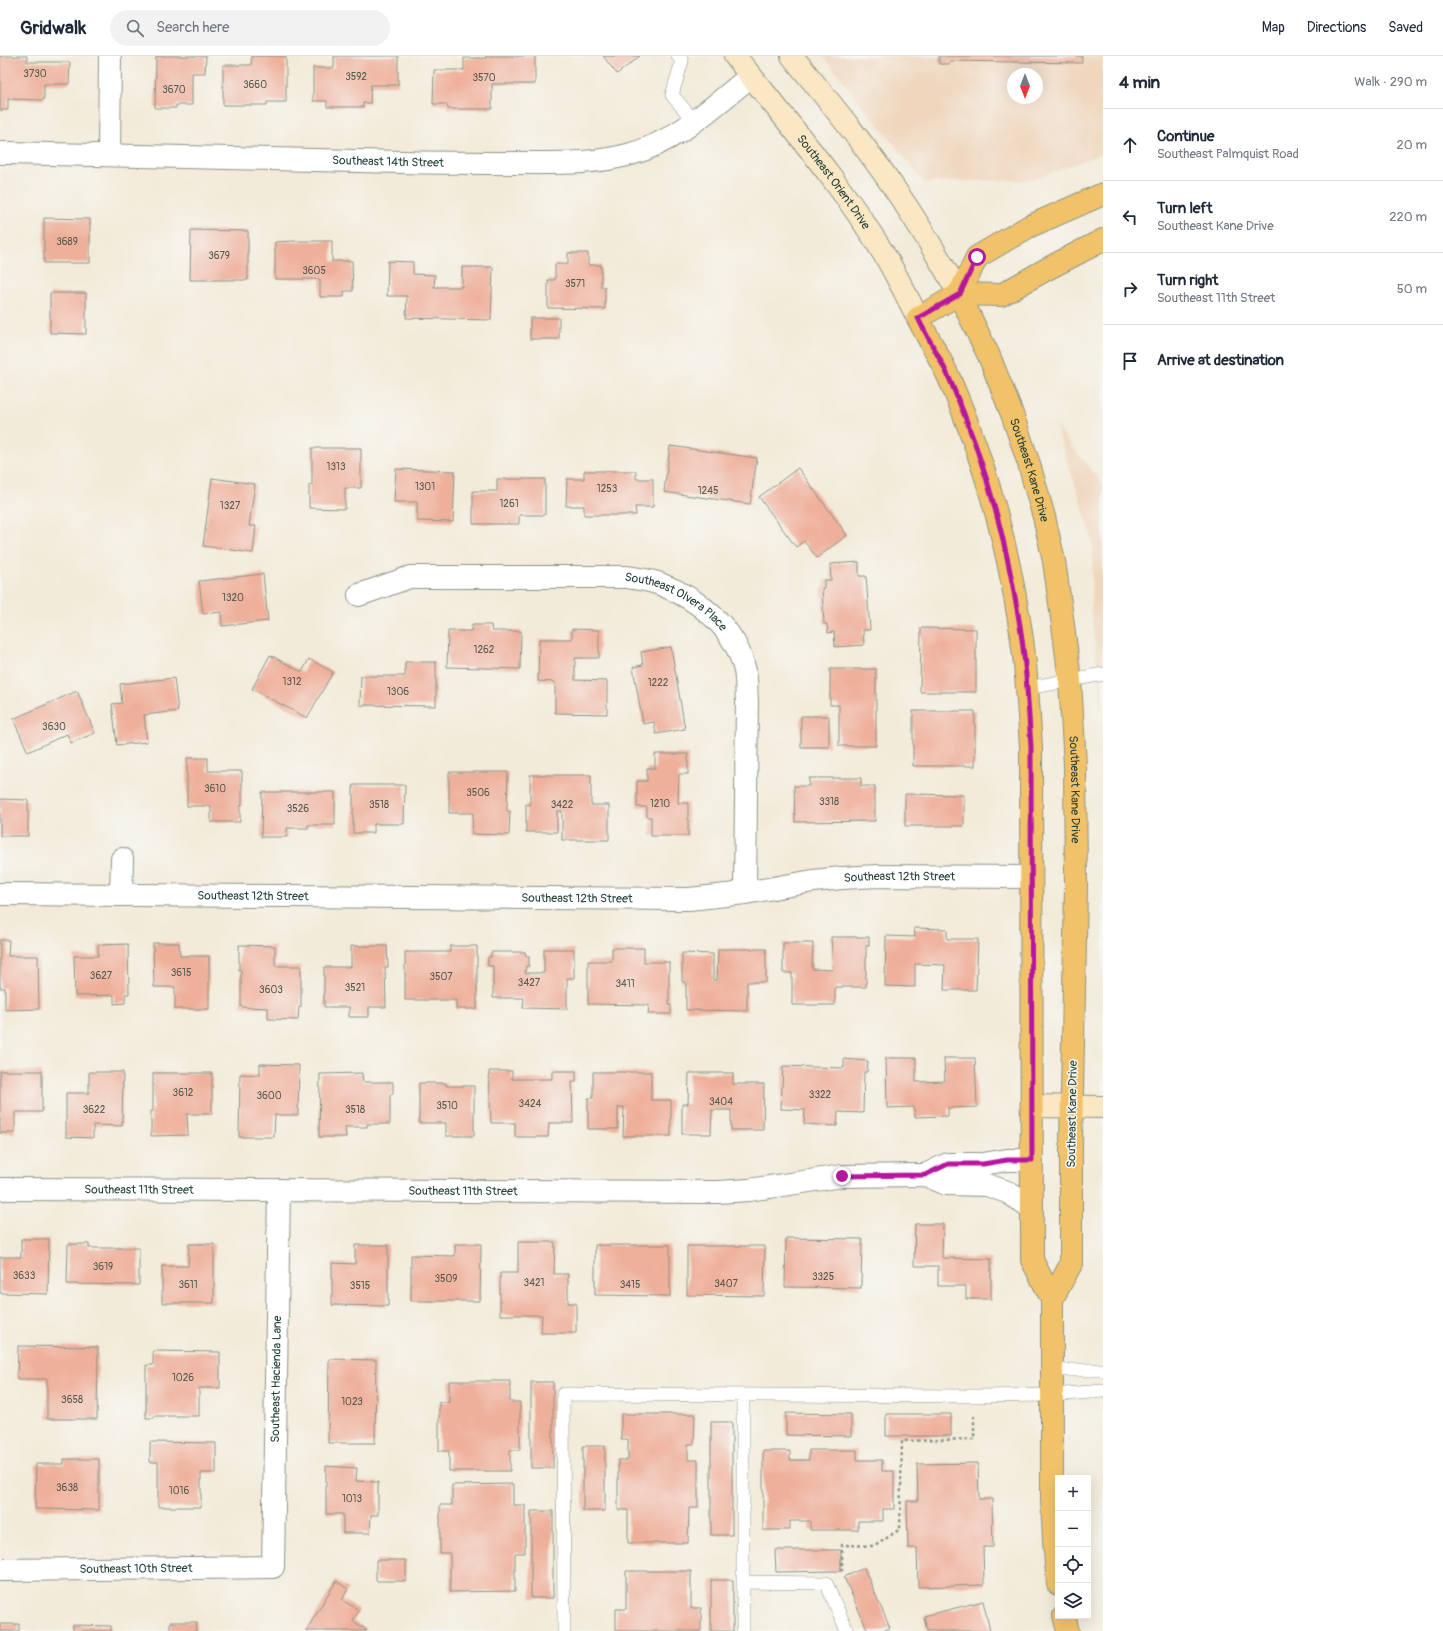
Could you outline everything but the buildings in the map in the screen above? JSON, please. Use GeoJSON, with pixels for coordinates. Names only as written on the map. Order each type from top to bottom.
{"type":"FeatureCollection","features":[{"type":"Feature","properties":{"kind":"main road","name":"Southeast Orient Drive"},"geometry":{"type":"LineString","coordinates":[[735,56],[830,176],[888,262],[918,318]]}},
{"type":"Feature","properties":{"kind":"main road"},"geometry":{"type":"LineString","coordinates":[[792,56],[861,142],[894,188],[928,238],[960,294]]}},
{"type":"Feature","properties":{"kind":"main road"},"geometry":{"type":"LineString","coordinates":[[960,294],[977,257],[1028,227],[1103,194]]}},
{"type":"Feature","properties":{"kind":"main road"},"geometry":{"type":"LineString","coordinates":[[918,318],[960,294],[1002,295],[1047,269],[1103,240]]}},
{"type":"Feature","properties":{"kind":"main road","name":"Southeast Kane Drive"},"geometry":{"type":"LineString","coordinates":[[960,294],[989,356],[1012,414],[1029,464],[1044,517],[1055,569],[1070,680],[1075,765],[1076,872],[1071,1106],[1071,1264],[1052,1299]]}},
{"type":"Feature","properties":{"kind":"main road","name":"Southeast Kane Drive"},"geometry":{"type":"LineString","coordinates":[[918,318],[950,379],[981,462],[998,518],[1018,615],[1028,688],[1031,747],[1032,1260],[1052,1299],[1052,1498],[1058,1583]]}},
{"type":"Feature","properties":{"kind":"main road"},"geometry":{"type":"LineString","coordinates":[[1032,1106],[1103,1107]]}},
{"type":"Feature","properties":{"kind":"main road"},"geometry":{"type":"LineString","coordinates":[[1065,1619],[1068,1631]]}},
{"type":"Feature","properties":{"kind":"street"},"geometry":{"type":"LineString","coordinates":[[109,154],[110,56]]}},
{"type":"Feature","properties":{"kind":"street","name":"Southeast 14th Street"},"geometry":{"type":"LineString","coordinates":[[0,153],[109,154],[424,162],[573,162],[594,160],[630,154],[660,144],[694,121],[751,76]]}},
{"type":"Feature","properties":{"kind":"street","name":"Southeast Olvera Place"},"geometry":{"type":"LineString","coordinates":[[359,595],[410,577],[627,577],[659,583],[689,597],[715,616],[734,642],[745,670],[747,701],[745,893]]}},
{"type":"Feature","properties":{"kind":"street"},"geometry":{"type":"LineString","coordinates":[[121,895],[122,859]]}},
{"type":"Feature","properties":{"kind":"street","name":"Southeast 12th Street"},"geometry":{"type":"LineString","coordinates":[[0,894],[689,899],[745,893],[813,881],[842,878],[877,876],[1031,877]]}},
{"type":"Feature","properties":{"kind":"street","name":"Southeast 11th Street"},"geometry":{"type":"LineString","coordinates":[[925,1175],[948,1164],[983,1164],[1007,1160],[1032,1160]]}},
{"type":"Feature","properties":{"kind":"street","name":"Southeast 11th Street"},"geometry":{"type":"LineString","coordinates":[[0,1190],[718,1192],[749,1190],[842,1176],[925,1175],[946,1184],[987,1185],[1007,1192],[1032,1208]]}},
{"type":"Feature","properties":{"kind":"street","name":"Southeast Hacienda Lane"},"geometry":{"type":"LineString","coordinates":[[273,1567],[279,1190]]}},
{"type":"Feature","properties":{"kind":"street","name":"Southeast 10th Street"},"geometry":{"type":"LineString","coordinates":[[0,1570],[273,1567]]}},
{"type":"Feature","properties":{"kind":"lane"},"geometry":{"type":"LineString","coordinates":[[678,56],[682,61],[672,95],[694,121]]}},
{"type":"Feature","properties":{"kind":"lane"},"geometry":{"type":"LineString","coordinates":[[1028,688],[1103,674]]}},
{"type":"Feature","properties":{"kind":"lane"},"geometry":{"type":"LineString","coordinates":[[1053,1370],[1103,1370]]}},
{"type":"Feature","properties":{"kind":"lane"},"geometry":{"type":"LineString","coordinates":[[564,1631],[563,1394],[974,1396],[1053,1395],[1103,1391]]}},
{"type":"Feature","properties":{"kind":"lane"},"geometry":{"type":"LineString","coordinates":[[743,1395],[744,1631]]}},
{"type":"Feature","properties":{"kind":"lane"},"geometry":{"type":"LineString","coordinates":[[743,1582],[826,1583],[847,1631]]}},
{"type":"Feature","properties":{"kind":"path"},"geometry":{"type":"LineString","coordinates":[[826,1583],[842,1577],[842,1545],[875,1546],[900,1529],[902,1440],[974,1439],[974,1396]]}},
{"type":"Feature","properties":{"kind":"shaded area"},"geometry":{"type":"Polygon","coordinates":[[[823,56],[1103,56],[1103,153],[1033,180],[924,182],[823,56]]]}},
{"type":"Feature","properties":{"kind":"shaded area"},"geometry":{"type":"Polygon","coordinates":[[[1055,425],[1103,485],[1103,721],[1091,610],[1093,547],[1088,523],[1055,425]]]}},
{"type":"Feature","properties":{"kind":"route"},"geometry":{"type":"LineString","coordinates":[[842,1176],[925,1175],[948,1164],[983,1164],[1007,1160],[1032,1160],[1031,747],[1028,688],[1018,615],[998,518],[981,462],[950,379],[918,318],[960,294],[977,257]]}}]}
